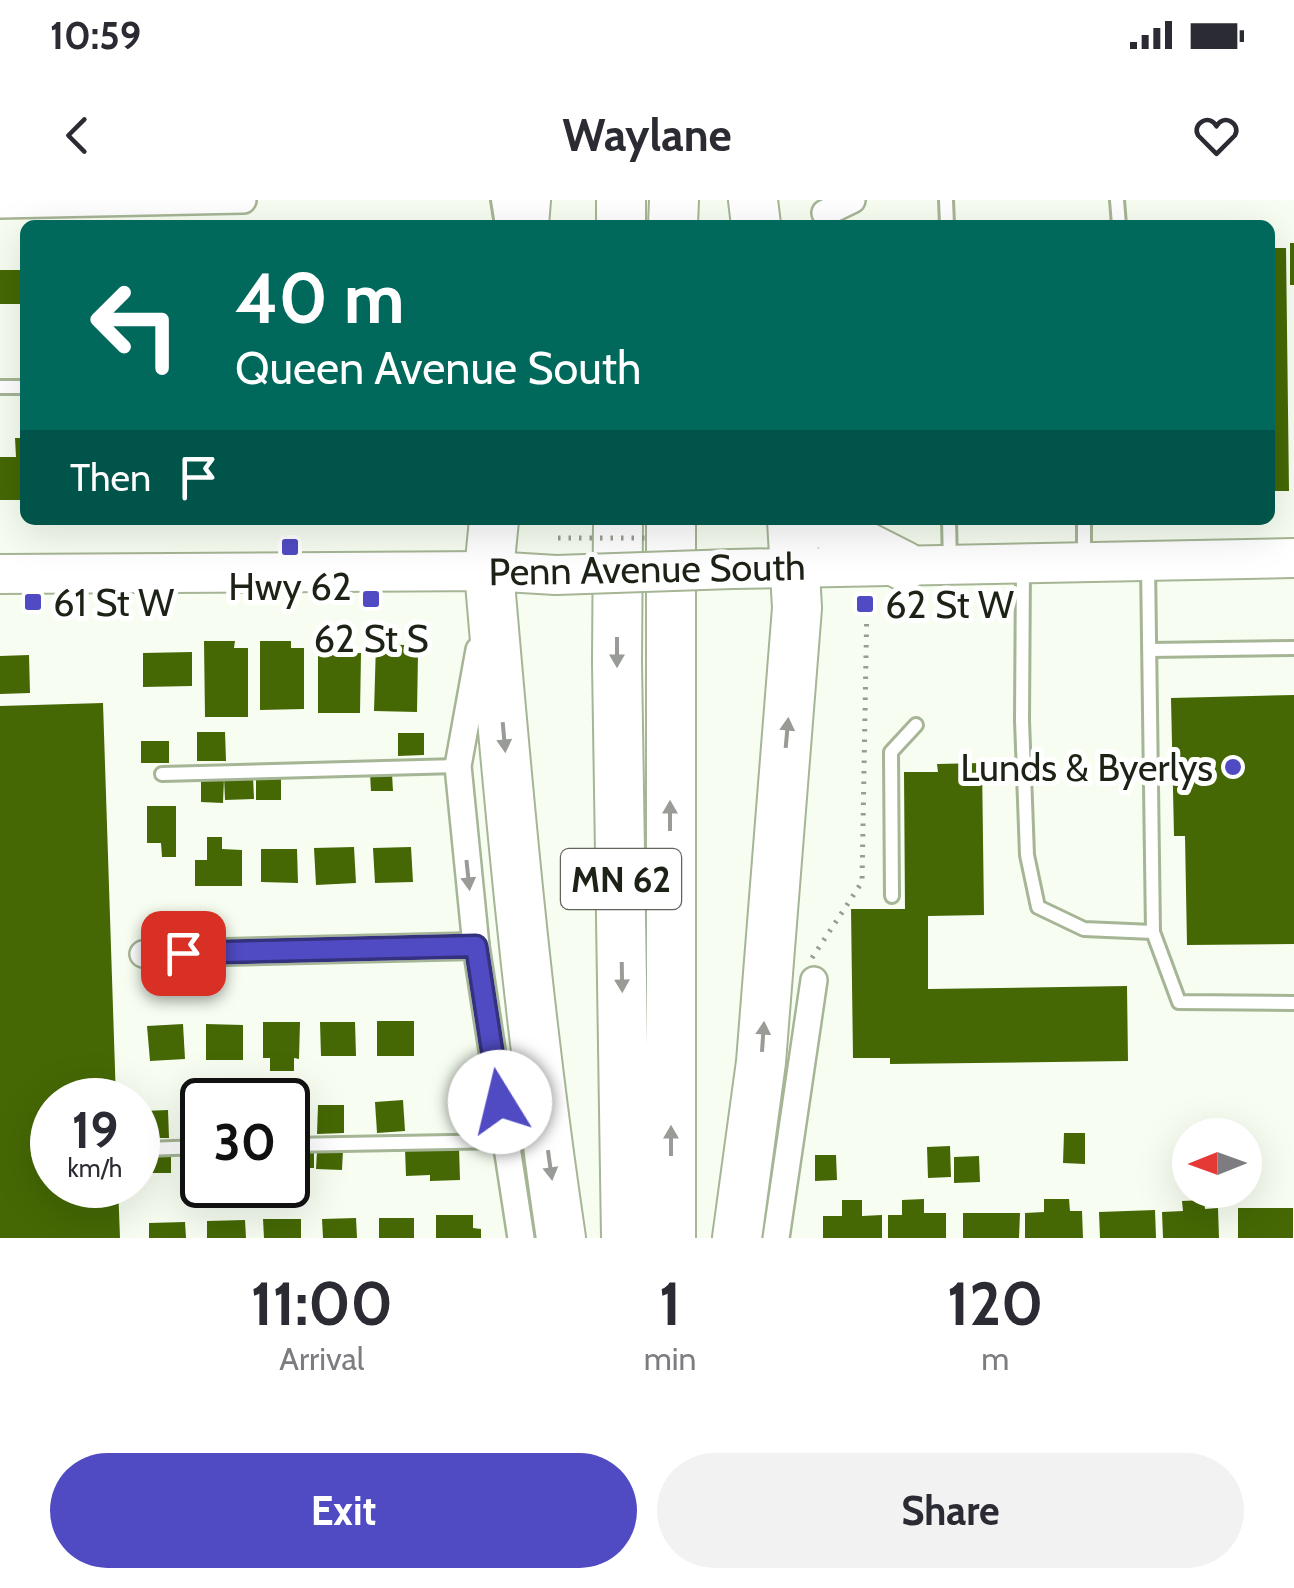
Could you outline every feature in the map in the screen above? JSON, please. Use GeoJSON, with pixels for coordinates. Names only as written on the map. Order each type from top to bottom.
{"type":"FeatureCollection","features":[{"type":"Feature","properties":{"kind":"highway"},"geometry":{"type":"LineString","coordinates":[[494,525],[490,571],[527,981],[561,1238]]}},
{"type":"Feature","properties":{"kind":"highway","name":"MN 62"},"geometry":{"type":"LineString","coordinates":[[618,525],[626,1238]]}},
{"type":"Feature","properties":{"kind":"highway","name":"MN 62"},"geometry":{"type":"LineString","coordinates":[[671,525],[672,1238]]}},
{"type":"Feature","properties":{"kind":"highway"},"geometry":{"type":"LineString","coordinates":[[737,1238],[761,1062],[797,608],[792,525]]}},
{"type":"Feature","properties":{"kind":"highway"},"geometry":{"type":"LineString","coordinates":[[828,525],[841,534],[927,566]]}},
{"type":"Feature","properties":{"kind":"main road","name":"Penn Avenue South"},"geometry":{"type":"LineString","coordinates":[[0,574],[490,571],[556,575],[1294,558]]}},
{"type":"Feature","properties":{"kind":"street"},"geometry":{"type":"LineString","coordinates":[[0,205],[243,200]]}},
{"type":"Feature","properties":{"kind":"street"},"geometry":{"type":"LineString","coordinates":[[825,213],[852,200]]}},
{"type":"Feature","properties":{"kind":"street"},"geometry":{"type":"LineString","coordinates":[[490,571],[475,681],[458,766],[476,946],[521,1238]]}},
{"type":"Feature","properties":{"kind":"street"},"geometry":{"type":"LineString","coordinates":[[143,954],[476,946]]}},
{"type":"Feature","properties":{"kind":"street"},"geometry":{"type":"LineString","coordinates":[[776,1238],[812,970]]}},
{"type":"Feature","properties":{"kind":"lane"},"geometry":{"type":"LineString","coordinates":[[927,566],[947,525]]}},
{"type":"Feature","properties":{"kind":"lane"},"geometry":{"type":"LineString","coordinates":[[1084,525],[1084,562]]}},
{"type":"Feature","properties":{"kind":"lane"},"geometry":{"type":"LineString","coordinates":[[1148,561],[1153,932],[1178,1002],[1294,1003]]}},
{"type":"Feature","properties":{"kind":"lane"},"geometry":{"type":"LineString","coordinates":[[1023,564],[1022,720],[1027,856],[1038,907],[1084,928],[1153,932]]}},
{"type":"Feature","properties":{"kind":"lane"},"geometry":{"type":"LineString","coordinates":[[1150,650],[1294,648]]}},
{"type":"Feature","properties":{"kind":"lane"},"geometry":{"type":"LineString","coordinates":[[892,896],[892,752],[916,725]]}},
{"type":"Feature","properties":{"kind":"lane"},"geometry":{"type":"LineString","coordinates":[[162,774],[458,766]]}},
{"type":"Feature","properties":{"kind":"lane"},"geometry":{"type":"LineString","coordinates":[[310,1145],[506,1140]]}},
{"type":"Feature","properties":{"kind":"path"},"geometry":{"type":"LineString","coordinates":[[812,970],[862,882],[867,601]]}},
{"type":"Feature","properties":{"kind":"building"},"geometry":{"type":"Polygon","coordinates":[[[1290,243],[1294,243],[1294,285],[1290,285],[1290,243]]]}},
{"type":"Feature","properties":{"kind":"building"},"geometry":{"type":"Polygon","coordinates":[[[1275,248],[1286,248],[1289,491],[1275,491],[1275,248]]]}},
{"type":"Feature","properties":{"kind":"building"},"geometry":{"type":"Polygon","coordinates":[[[0,270],[20,270],[20,304],[0,304],[0,270]]]}},
{"type":"Feature","properties":{"kind":"building"},"geometry":{"type":"Polygon","coordinates":[[[15,438],[20,438],[20,500],[0,500],[0,457],[16,457],[15,438]]]}},
{"type":"Feature","properties":{"kind":"building"},"geometry":{"type":"Polygon","coordinates":[[[204,641],[235,641],[234,648],[248,648],[248,717],[205,717],[204,641]]]}},
{"type":"Feature","properties":{"kind":"building"},"geometry":{"type":"Polygon","coordinates":[[[260,641],[291,641],[291,648],[304,648],[304,709],[260,710],[260,641]]]}},
{"type":"Feature","properties":{"kind":"building"},"geometry":{"type":"Polygon","coordinates":[[[376,644],[405,645],[405,653],[418,653],[417,712],[374,711],[376,644]]]}},
{"type":"Feature","properties":{"kind":"building"},"geometry":{"type":"Polygon","coordinates":[[[318,646],[348,646],[348,653],[361,653],[360,713],[318,713],[318,646]]]}},
{"type":"Feature","properties":{"kind":"building"},"geometry":{"type":"Polygon","coordinates":[[[192,652],[192,686],[143,687],[143,653],[192,652]]]}},
{"type":"Feature","properties":{"kind":"building"},"geometry":{"type":"Polygon","coordinates":[[[29,655],[30,693],[0,694],[0,656],[29,655]]]}},
{"type":"Feature","properties":{"kind":"building","name":"Lunds & Byerlys"},"geometry":{"type":"Polygon","coordinates":[[[1294,695],[1294,944],[1187,945],[1185,836],[1174,836],[1171,698],[1294,695]]]}},
{"type":"Feature","properties":{"kind":"building"},"geometry":{"type":"Polygon","coordinates":[[[103,703],[115,1078],[30,1078],[30,1208],[119,1208],[120,1238],[0,1238],[0,706],[103,703]]]}},
{"type":"Feature","properties":{"kind":"building"},"geometry":{"type":"Polygon","coordinates":[[[197,732],[225,732],[226,761],[197,761],[197,732]]]}},
{"type":"Feature","properties":{"kind":"building"},"geometry":{"type":"Polygon","coordinates":[[[398,733],[424,733],[424,755],[398,756],[398,733]]]}},
{"type":"Feature","properties":{"kind":"building"},"geometry":{"type":"Polygon","coordinates":[[[141,741],[169,741],[169,763],[141,763],[141,741]]]}},
{"type":"Feature","properties":{"kind":"building"},"geometry":{"type":"Polygon","coordinates":[[[982,763],[984,915],[928,916],[928,989],[1127,986],[1128,1061],[890,1064],[890,1058],[853,1058],[851,909],[905,909],[904,772],[938,772],[937,764],[982,763]]]}},
{"type":"Feature","properties":{"kind":"building"},"geometry":{"type":"Polygon","coordinates":[[[370,774],[392,774],[393,791],[371,791],[370,774]]]}},
{"type":"Feature","properties":{"kind":"building"},"geometry":{"type":"Polygon","coordinates":[[[256,775],[281,776],[281,800],[256,800],[256,775]]]}},
{"type":"Feature","properties":{"kind":"building"},"geometry":{"type":"Polygon","coordinates":[[[253,776],[254,799],[225,800],[224,777],[253,776]]]}},
{"type":"Feature","properties":{"kind":"building"},"geometry":{"type":"Polygon","coordinates":[[[201,777],[224,778],[223,803],[201,802],[201,777]]]}},
{"type":"Feature","properties":{"kind":"building"},"geometry":{"type":"Polygon","coordinates":[[[147,806],[176,806],[176,857],[162,857],[161,843],[147,843],[147,806]]]}},
{"type":"Feature","properties":{"kind":"building"},"geometry":{"type":"Polygon","coordinates":[[[207,837],[222,837],[222,849],[242,850],[242,886],[195,886],[195,860],[207,860],[207,837]]]}},
{"type":"Feature","properties":{"kind":"building"},"geometry":{"type":"Polygon","coordinates":[[[354,847],[356,883],[316,885],[314,848],[354,847]]]}},
{"type":"Feature","properties":{"kind":"building"},"geometry":{"type":"Polygon","coordinates":[[[411,847],[413,882],[375,883],[373,848],[411,847]]]}},
{"type":"Feature","properties":{"kind":"building"},"geometry":{"type":"Polygon","coordinates":[[[261,849],[297,849],[298,883],[261,882],[261,849]]]}},
{"type":"Feature","properties":{"kind":"building"},"geometry":{"type":"Polygon","coordinates":[[[377,1021],[414,1021],[414,1056],[377,1056],[377,1021]]]}},
{"type":"Feature","properties":{"kind":"building"},"geometry":{"type":"Polygon","coordinates":[[[263,1022],[300,1022],[299,1059],[294,1058],[294,1071],[270,1071],[270,1058],[263,1058],[263,1022]]]}},
{"type":"Feature","properties":{"kind":"building"},"geometry":{"type":"Polygon","coordinates":[[[320,1022],[355,1022],[356,1056],[321,1056],[320,1022]]]}},
{"type":"Feature","properties":{"kind":"building"},"geometry":{"type":"Polygon","coordinates":[[[183,1024],[185,1059],[150,1061],[147,1026],[183,1024]]]}},
{"type":"Feature","properties":{"kind":"building"},"geometry":{"type":"Polygon","coordinates":[[[206,1024],[243,1025],[243,1060],[206,1060],[206,1024]]]}},
{"type":"Feature","properties":{"kind":"building"},"geometry":{"type":"Polygon","coordinates":[[[403,1100],[405,1131],[377,1133],[375,1102],[403,1100]]]}},
{"type":"Feature","properties":{"kind":"building"},"geometry":{"type":"Polygon","coordinates":[[[318,1105],[344,1105],[344,1133],[317,1134],[318,1105]]]}},
{"type":"Feature","properties":{"kind":"building"},"geometry":{"type":"Polygon","coordinates":[[[160,1110],[168,1110],[169,1138],[160,1138],[160,1110]]]}},
{"type":"Feature","properties":{"kind":"building"},"geometry":{"type":"Polygon","coordinates":[[[1064,1133],[1085,1133],[1085,1164],[1063,1163],[1064,1133]]]}},
{"type":"Feature","properties":{"kind":"building"},"geometry":{"type":"Polygon","coordinates":[[[950,1146],[951,1177],[928,1178],[927,1147],[950,1146]]]}},
{"type":"Feature","properties":{"kind":"building"},"geometry":{"type":"Polygon","coordinates":[[[459,1147],[460,1180],[430,1181],[430,1175],[406,1176],[405,1149],[459,1147]]]}},
{"type":"Feature","properties":{"kind":"building"},"geometry":{"type":"Polygon","coordinates":[[[310,1150],[314,1150],[314,1168],[310,1168],[310,1150]]]}},
{"type":"Feature","properties":{"kind":"building"},"geometry":{"type":"Polygon","coordinates":[[[317,1150],[343,1150],[342,1170],[316,1169],[317,1150]]]}},
{"type":"Feature","properties":{"kind":"building"},"geometry":{"type":"Polygon","coordinates":[[[160,1155],[171,1155],[171,1173],[160,1173],[160,1155]]]}},
{"type":"Feature","properties":{"kind":"building"},"geometry":{"type":"Polygon","coordinates":[[[815,1155],[836,1155],[837,1180],[815,1181],[815,1155]]]}},
{"type":"Feature","properties":{"kind":"building"},"geometry":{"type":"Polygon","coordinates":[[[979,1156],[980,1182],[954,1183],[954,1157],[979,1156]]]}},
{"type":"Feature","properties":{"kind":"building"},"geometry":{"type":"Polygon","coordinates":[[[924,1199],[924,1213],[946,1213],[946,1238],[888,1238],[888,1215],[902,1215],[902,1200],[924,1199]]]}},
{"type":"Feature","properties":{"kind":"building"},"geometry":{"type":"Polygon","coordinates":[[[1044,1199],[1069,1199],[1070,1211],[1082,1211],[1083,1238],[1025,1238],[1025,1213],[1044,1212],[1044,1199]]]}},
{"type":"Feature","properties":{"kind":"building"},"geometry":{"type":"Polygon","coordinates":[[[842,1200],[862,1200],[862,1216],[882,1215],[882,1238],[823,1238],[823,1216],[842,1216],[842,1200]]]}},
{"type":"Feature","properties":{"kind":"building"},"geometry":{"type":"Polygon","coordinates":[[[1183,1208],[1218,1208],[1219,1238],[1163,1238],[1162,1212],[1183,1211],[1183,1208]]]}},
{"type":"Feature","properties":{"kind":"building"},"geometry":{"type":"Polygon","coordinates":[[[1238,1208],[1293,1208],[1293,1238],[1238,1238],[1238,1208]]]}},
{"type":"Feature","properties":{"kind":"building"},"geometry":{"type":"Polygon","coordinates":[[[1155,1210],[1156,1238],[1100,1238],[1099,1212],[1155,1210]]]}},
{"type":"Feature","properties":{"kind":"building"},"geometry":{"type":"Polygon","coordinates":[[[963,1213],[1020,1213],[1019,1238],[963,1238],[963,1213]]]}},
{"type":"Feature","properties":{"kind":"building"},"geometry":{"type":"Polygon","coordinates":[[[436,1215],[473,1215],[473,1228],[481,1229],[481,1238],[436,1238],[436,1215]]]}},
{"type":"Feature","properties":{"kind":"building"},"geometry":{"type":"Polygon","coordinates":[[[356,1218],[357,1238],[323,1238],[322,1219],[356,1218]]]}},
{"type":"Feature","properties":{"kind":"building"},"geometry":{"type":"Polygon","coordinates":[[[379,1218],[414,1218],[414,1238],[379,1238],[379,1218]]]}},
{"type":"Feature","properties":{"kind":"building"},"geometry":{"type":"Polygon","coordinates":[[[263,1219],[301,1219],[301,1238],[264,1238],[263,1219]]]}},
{"type":"Feature","properties":{"kind":"building"},"geometry":{"type":"Polygon","coordinates":[[[245,1220],[246,1238],[207,1238],[207,1221],[245,1220]]]}},
{"type":"Feature","properties":{"kind":"building"},"geometry":{"type":"Polygon","coordinates":[[[185,1222],[186,1238],[149,1238],[149,1223],[185,1222]]]}},
{"type":"Feature","properties":{"kind":"place","name":"Hwy 62"},"geometry":{"type":"Point","coordinates":[290,547]}},
{"type":"Feature","properties":{"kind":"place","name":"62 St S"},"geometry":{"type":"Point","coordinates":[371,599]}},
{"type":"Feature","properties":{"kind":"place","name":"61 St W"},"geometry":{"type":"Point","coordinates":[33,602]}},
{"type":"Feature","properties":{"kind":"place","name":"62 St W"},"geometry":{"type":"Point","coordinates":[865,604]}},
{"type":"Feature","properties":{"kind":"place","name":"Lunds & Byerlys"},"geometry":{"type":"Point","coordinates":[1233,767]}},
{"type":"Feature","properties":{"kind":"route"},"geometry":{"type":"LineString","coordinates":[[183,953],[476,946],[500,1102]]}}]}
